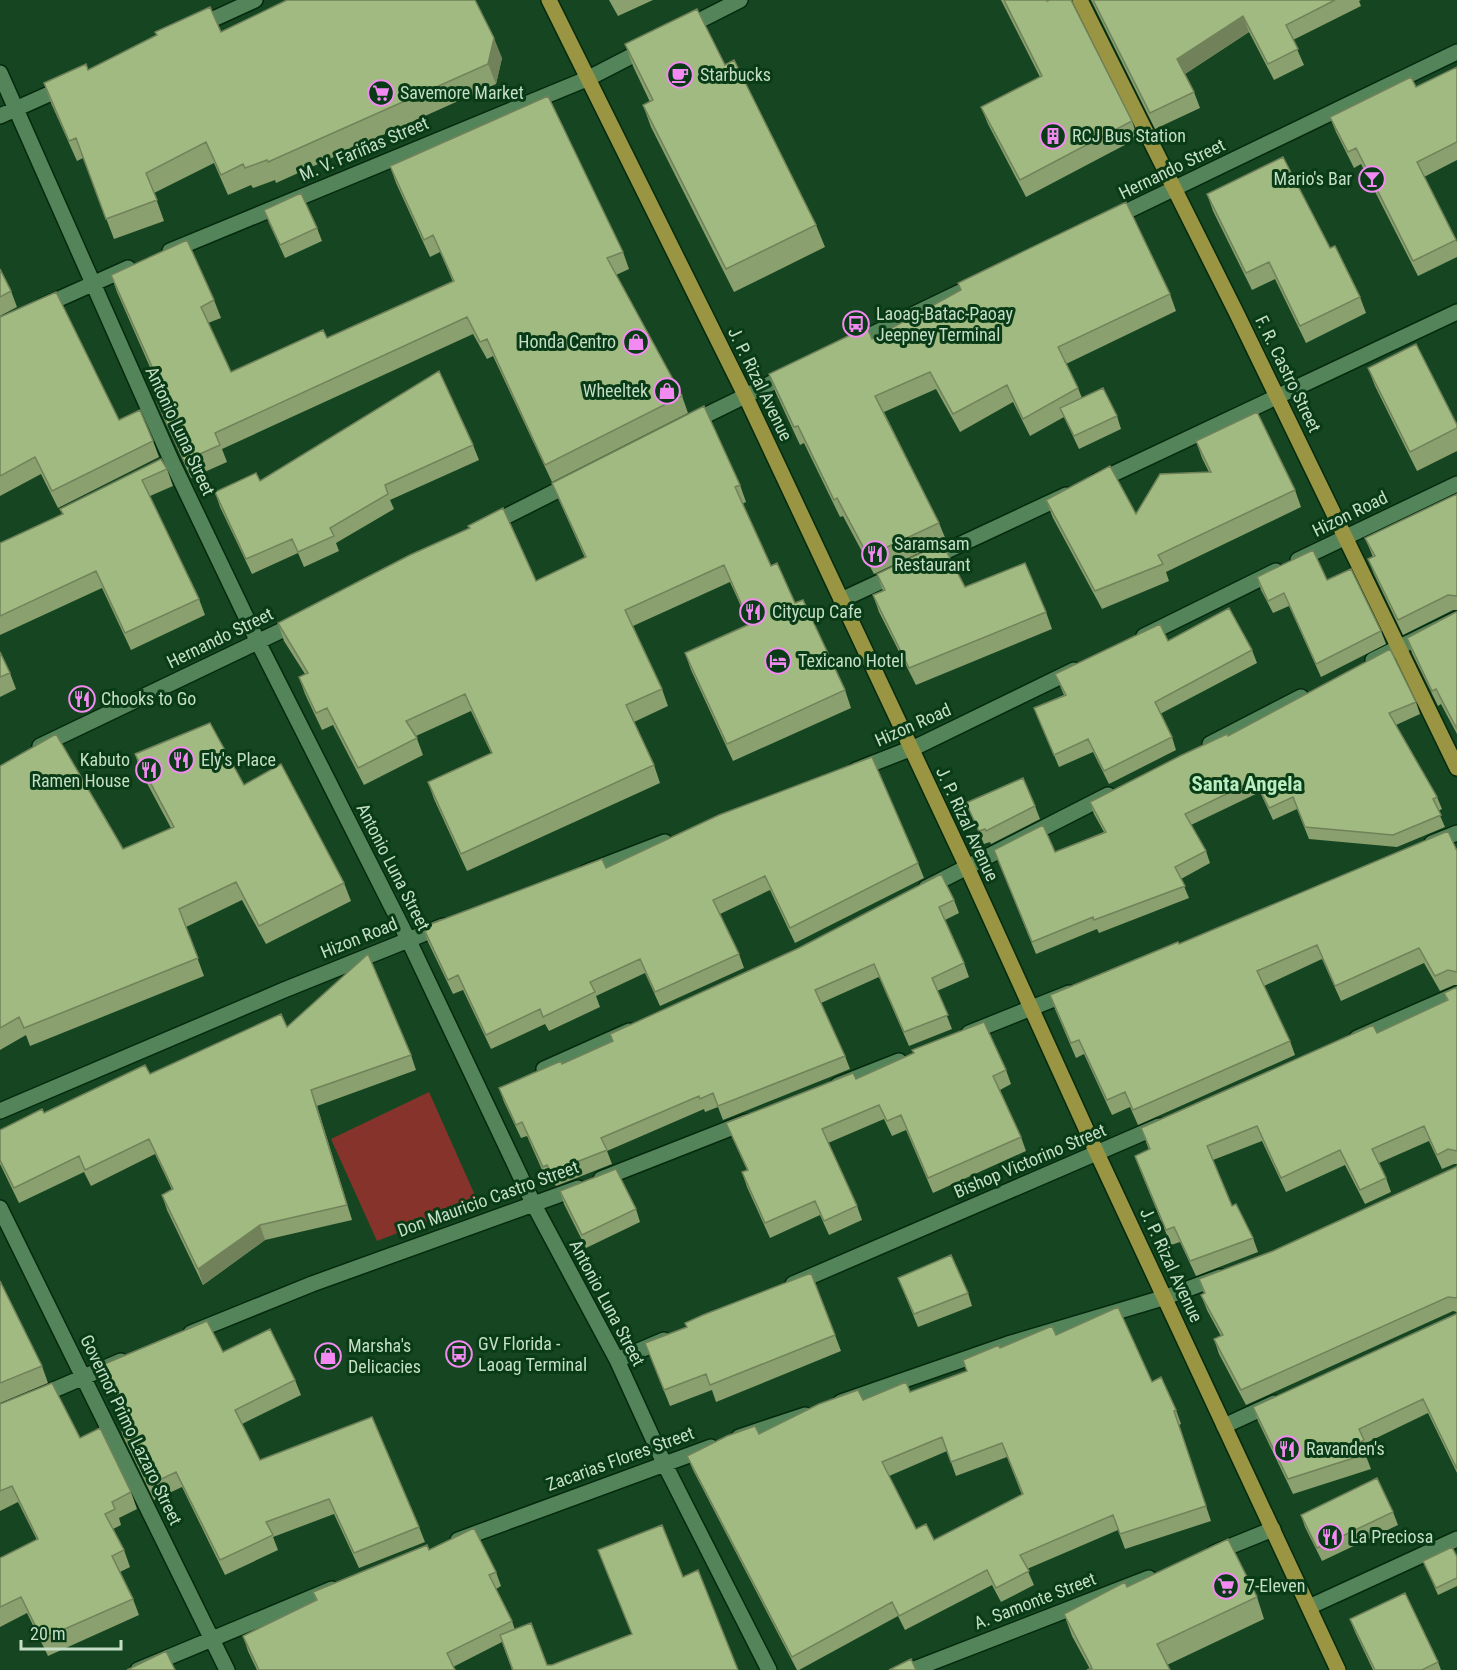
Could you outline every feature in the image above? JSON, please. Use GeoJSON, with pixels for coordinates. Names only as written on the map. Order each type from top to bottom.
{"type":"FeatureCollection","features":[{"type":"Feature","properties":{"kind":"main road","name":"J. P. Rizal Avenue"},"geometry":{"type":"LineString","coordinates":[[549,0],[745,395],[967,867],[1097,1153],[1338,1670]]}},
{"type":"Feature","properties":{"kind":"main road","name":"F. R. Castro Street"},"geometry":{"type":"LineString","coordinates":[[1080,0],[1278,397],[1457,768]]}},
{"type":"Feature","properties":{"kind":"street"},"geometry":{"type":"LineString","coordinates":[[186,32],[255,0]]}},
{"type":"Feature","properties":{"kind":"street","name":"M. V. Fariñas Street"},"geometry":{"type":"LineString","coordinates":[[32,311],[150,259],[589,78],[740,0]]}},
{"type":"Feature","properties":{"kind":"street","name":"Hernando Street"},"geometry":{"type":"LineString","coordinates":[[1098,226],[1457,52]]}},
{"type":"Feature","properties":{"kind":"street","name":"Antonio Luna Street"},"geometry":{"type":"LineString","coordinates":[[0,73],[172,462],[258,642],[408,939],[534,1205],[617,1360],[664,1463],[770,1670]]}},
{"type":"Feature","properties":{"kind":"street"},"geometry":{"type":"LineString","coordinates":[[0,116],[81,79]]}},
{"type":"Feature","properties":{"kind":"street"},"geometry":{"type":"LineString","coordinates":[[842,349],[970,287]]}},
{"type":"Feature","properties":{"kind":"street"},"geometry":{"type":"LineString","coordinates":[[841,600],[1457,312]]}},
{"type":"Feature","properties":{"kind":"street"},"geometry":{"type":"LineString","coordinates":[[675,430],[799,369]]}},
{"type":"Feature","properties":{"kind":"street"},"geometry":{"type":"LineString","coordinates":[[156,470],[172,462]]}},
{"type":"Feature","properties":{"kind":"street"},"geometry":{"type":"LineString","coordinates":[[473,533],[590,474]]}},
{"type":"Feature","properties":{"kind":"street","name":"Hizon Road"},"geometry":{"type":"LineString","coordinates":[[1130,642],[1457,484]]}},
{"type":"Feature","properties":{"kind":"street","name":"Hernando Street"},"geometry":{"type":"LineString","coordinates":[[21,755],[314,614]]}},
{"type":"Feature","properties":{"kind":"street"},"geometry":{"type":"LineString","coordinates":[[1359,668],[1457,619]]}},
{"type":"Feature","properties":{"kind":"street","name":"Hizon Road"},"geometry":{"type":"LineString","coordinates":[[839,776],[910,749],[1088,663]]}},
{"type":"Feature","properties":{"kind":"street"},"geometry":{"type":"LineString","coordinates":[[1199,749],[1316,689]]}},
{"type":"Feature","properties":{"kind":"street"},"geometry":{"type":"LineString","coordinates":[[910,896],[1124,787]]}},
{"type":"Feature","properties":{"kind":"street"},"geometry":{"type":"LineString","coordinates":[[1421,848],[1457,833]]}},
{"type":"Feature","properties":{"kind":"street"},"geometry":{"type":"LineString","coordinates":[[571,878],[683,836]]}},
{"type":"Feature","properties":{"kind":"street","name":"Hizon Road"},"geometry":{"type":"LineString","coordinates":[[0,1111],[408,939],[459,920]]}},
{"type":"Feature","properties":{"kind":"street"},"geometry":{"type":"LineString","coordinates":[[952,1040],[1083,987]]}},
{"type":"Feature","properties":{"kind":"street"},"geometry":{"type":"LineString","coordinates":[[1348,1042],[1457,994]]}},
{"type":"Feature","properties":{"kind":"street"},"geometry":{"type":"LineString","coordinates":[[532,1074],[638,1027]]}},
{"type":"Feature","properties":{"kind":"street"},"geometry":{"type":"LineString","coordinates":[[819,1093],[918,1053]]}},
{"type":"Feature","properties":{"kind":"street"},"geometry":{"type":"LineString","coordinates":[[484,1096],[500,1088]]}},
{"type":"Feature","properties":{"kind":"street","name":"Don Mauricio Castro Street"},"geometry":{"type":"LineString","coordinates":[[181,1337],[312,1284],[534,1205],[763,1115]]}},
{"type":"Feature","properties":{"kind":"street","name":"Bishop Victorino Street"},"geometry":{"type":"LineString","coordinates":[[780,1290],[1172,1120]]}},
{"type":"Feature","properties":{"kind":"street","name":"Governor Primo Lazaro Street"},"geometry":{"type":"LineString","coordinates":[[0,1208],[227,1670]]}},
{"type":"Feature","properties":{"kind":"street","name":"Zacarias Flores Street"},"geometry":{"type":"LineString","coordinates":[[438,1547],[664,1463],[1008,1344],[1166,1297],[1240,1270]]}},
{"type":"Feature","properties":{"kind":"street"},"geometry":{"type":"LineString","coordinates":[[617,1360],[682,1332]]}},
{"type":"Feature","properties":{"kind":"street"},"geometry":{"type":"LineString","coordinates":[[0,1413],[137,1355]]}},
{"type":"Feature","properties":{"kind":"street"},"geometry":{"type":"LineString","coordinates":[[1224,1426],[1286,1398]]}},
{"type":"Feature","properties":{"kind":"street"},"geometry":{"type":"LineString","coordinates":[[1198,1559],[1273,1529]]}},
{"type":"Feature","properties":{"kind":"street"},"geometry":{"type":"LineString","coordinates":[[1309,1607],[1457,1539]]}},
{"type":"Feature","properties":{"kind":"street","name":"A. Samonte Street"},"geometry":{"type":"LineString","coordinates":[[912,1670],[1165,1572]]}},
{"type":"Feature","properties":{"kind":"street"},"geometry":{"type":"LineString","coordinates":[[138,1670],[342,1586]]}},
{"type":"Feature","properties":{"kind":"shaded area"},"geometry":{"type":"Polygon","coordinates":[[[429,1092],[478,1202],[377,1241],[331,1139],[429,1092]]]}},
{"type":"Feature","properties":{"kind":"building"},"geometry":{"type":"Polygon","coordinates":[[[287,0],[475,0],[494,38],[488,64],[268,162],[267,160],[245,168],[243,164],[221,175],[206,142],[146,173],[157,200],[106,219],[76,138],[69,141],[44,83],[86,64],[88,70],[157,35],[155,32],[210,7],[221,32],[287,0]]]}},
{"type":"Feature","properties":{"kind":"building"},"geometry":{"type":"Polygon","coordinates":[[[1004,0],[1071,0],[1132,121],[1020,180],[981,107],[1042,76],[1004,0]]]}},
{"type":"Feature","properties":{"kind":"building"},"geometry":{"type":"Polygon","coordinates":[[[1093,0],[1335,0],[1286,25],[1298,49],[1268,64],[1243,16],[1177,59],[1194,92],[1150,113],[1093,0]]]}},
{"type":"Feature","properties":{"kind":"building"},"geometry":{"type":"Polygon","coordinates":[[[697,9],[725,65],[734,60],[816,225],[726,269],[643,105],[653,100],[625,44],[697,9]]]}},
{"type":"Feature","properties":{"kind":"building"},"geometry":{"type":"Polygon","coordinates":[[[1457,67],[1457,142],[1417,162],[1456,240],[1413,261],[1356,148],[1348,152],[1330,117],[1411,77],[1416,87],[1457,67]]]}},
{"type":"Feature","properties":{"kind":"building"},"geometry":{"type":"Polygon","coordinates":[[[548,96],[623,252],[607,258],[682,396],[545,465],[487,339],[480,342],[467,317],[215,433],[220,445],[184,461],[157,402],[166,398],[111,275],[187,240],[214,300],[201,307],[231,372],[323,330],[327,338],[454,281],[433,235],[424,240],[390,166],[548,96]]]}},
{"type":"Feature","properties":{"kind":"building"},"geometry":{"type":"Polygon","coordinates":[[[1283,157],[1330,248],[1335,246],[1360,297],[1300,326],[1269,262],[1246,273],[1207,194],[1283,157]]]}},
{"type":"Feature","properties":{"kind":"building"},"geometry":{"type":"Polygon","coordinates":[[[301,193],[317,228],[280,245],[264,210],[301,193]]]}},
{"type":"Feature","properties":{"kind":"building"},"geometry":{"type":"Polygon","coordinates":[[[1126,202],[1170,294],[1058,347],[1078,388],[1023,419],[1007,385],[953,414],[930,372],[875,396],[939,523],[868,556],[837,498],[834,500],[798,426],[794,427],[769,374],[867,327],[872,339],[961,290],[958,283],[1126,202]]]}},
{"type":"Feature","properties":{"kind":"building"},"geometry":{"type":"Polygon","coordinates":[[[0,269],[11,291],[0,297],[0,269]]]}},
{"type":"Feature","properties":{"kind":"building"},"geometry":{"type":"Polygon","coordinates":[[[56,292],[119,420],[140,410],[153,441],[52,491],[35,457],[0,476],[0,317],[56,292]]]}},
{"type":"Feature","properties":{"kind":"building"},"geometry":{"type":"Polygon","coordinates":[[[1416,344],[1457,428],[1410,452],[1368,368],[1416,344]]]}},
{"type":"Feature","properties":{"kind":"building"},"geometry":{"type":"Polygon","coordinates":[[[439,371],[473,445],[385,485],[388,494],[330,528],[334,536],[298,552],[292,539],[246,559],[215,492],[256,473],[260,481],[439,371]]]}},
{"type":"Feature","properties":{"kind":"building"},"geometry":{"type":"Polygon","coordinates":[[[1103,388],[1117,416],[1074,436],[1060,408],[1103,388]]]}},
{"type":"Feature","properties":{"kind":"building"},"geometry":{"type":"Polygon","coordinates":[[[704,406],[740,485],[735,487],[771,566],[777,563],[795,603],[803,600],[845,690],[727,744],[685,653],[750,624],[724,565],[625,610],[662,689],[626,705],[654,765],[461,854],[428,782],[492,753],[465,694],[406,721],[417,738],[358,768],[327,708],[316,713],[299,677],[308,673],[278,623],[410,555],[470,528],[468,526],[503,508],[536,581],[586,557],[552,483],[704,406]]]}},
{"type":"Feature","properties":{"kind":"building"},"geometry":{"type":"Polygon","coordinates":[[[1257,412],[1295,490],[1158,555],[1163,564],[1095,591],[1046,500],[1110,466],[1136,514],[1160,474],[1211,472],[1196,441],[1257,412]]]}},
{"type":"Feature","properties":{"kind":"building"},"geometry":{"type":"Polygon","coordinates":[[[161,459],[167,469],[142,480],[199,599],[125,633],[96,571],[0,616],[0,543],[63,514],[60,509],[161,459]]]}},
{"type":"Feature","properties":{"kind":"building"},"geometry":{"type":"Polygon","coordinates":[[[1457,494],[1457,596],[1448,595],[1398,620],[1368,559],[1375,556],[1365,538],[1457,494]]]}},
{"type":"Feature","properties":{"kind":"building"},"geometry":{"type":"Polygon","coordinates":[[[942,543],[965,587],[1025,563],[1046,612],[909,668],[873,595],[885,590],[877,574],[942,543]]]}},
{"type":"Feature","properties":{"kind":"building"},"geometry":{"type":"Polygon","coordinates":[[[1313,550],[1327,580],[1351,569],[1381,631],[1316,664],[1284,593],[1268,601],[1257,577],[1313,550]]]}},
{"type":"Feature","properties":{"kind":"building"},"geometry":{"type":"Polygon","coordinates":[[[1229,608],[1252,650],[1155,702],[1172,737],[1104,771],[1088,739],[1054,755],[1034,708],[1066,695],[1055,674],[1160,624],[1168,641],[1229,608]]]}},
{"type":"Feature","properties":{"kind":"building"},"geometry":{"type":"Polygon","coordinates":[[[1456,612],[1457,729],[1436,689],[1432,691],[1407,638],[1456,612]]]}},
{"type":"Feature","properties":{"kind":"building"},"geometry":{"type":"Polygon","coordinates":[[[1390,649],[1416,702],[1389,713],[1437,797],[1433,799],[1441,815],[1393,835],[1305,827],[1293,797],[1269,808],[1255,780],[1185,814],[1206,851],[1175,867],[1185,886],[1094,920],[1093,917],[1032,942],[994,850],[1043,825],[1055,852],[1106,832],[1090,802],[1180,756],[1227,734],[1228,736],[1390,649]]]}},
{"type":"Feature","properties":{"kind":"building"},"geometry":{"type":"Polygon","coordinates":[[[0,652],[10,673],[0,677],[0,652]]]}},
{"type":"Feature","properties":{"kind":"building"},"geometry":{"type":"Polygon","coordinates":[[[210,723],[244,785],[281,764],[344,883],[259,926],[236,882],[179,909],[198,958],[24,1028],[19,1017],[0,1028],[0,766],[56,734],[123,849],[174,827],[135,754],[210,723]]]}},
{"type":"Feature","properties":{"kind":"building"},"geometry":{"type":"Polygon","coordinates":[[[872,757],[918,863],[790,928],[765,876],[713,900],[739,954],[655,992],[640,959],[590,982],[595,992],[543,1017],[540,1009],[486,1035],[458,975],[448,980],[423,927],[602,859],[606,868],[719,815],[872,757]]]}},
{"type":"Feature","properties":{"kind":"building"},"geometry":{"type":"Polygon","coordinates":[[[1023,778],[1035,806],[986,831],[985,829],[979,831],[966,803],[1023,778]]]}},
{"type":"Feature","properties":{"kind":"building"},"geometry":{"type":"Polygon","coordinates":[[[1448,831],[1457,851],[1457,972],[1448,970],[1435,976],[1419,948],[1335,986],[1317,945],[1257,971],[1290,1041],[1133,1110],[1125,1092],[1107,1100],[1079,1040],[1071,1043],[1050,995],[1178,942],[1179,944],[1448,831]]]}},
{"type":"Feature","properties":{"kind":"building"},"geometry":{"type":"Polygon","coordinates":[[[941,874],[954,900],[939,907],[964,963],[932,978],[948,1015],[904,1032],[874,964],[815,990],[845,1056],[718,1106],[713,1093],[700,1099],[699,1096],[601,1138],[607,1150],[551,1172],[547,1165],[543,1167],[522,1122],[516,1125],[499,1088],[561,1061],[562,1064],[613,1041],[610,1034],[799,948],[941,874]]]}},
{"type":"Feature","properties":{"kind":"building"},"geometry":{"type":"Polygon","coordinates":[[[368,954],[411,1055],[311,1090],[347,1205],[260,1225],[198,1269],[162,1195],[173,1189],[149,1139],[85,1170],[79,1156],[14,1188],[0,1160],[0,1130],[42,1109],[44,1113],[145,1065],[150,1074],[281,1014],[287,1027],[368,954]]]}},
{"type":"Feature","properties":{"kind":"building"},"geometry":{"type":"Polygon","coordinates":[[[1457,987],[1457,1151],[1448,1149],[1437,1155],[1424,1126],[1372,1149],[1386,1178],[1360,1190],[1340,1150],[1281,1178],[1257,1126],[1207,1146],[1232,1206],[1236,1204],[1253,1238],[1190,1261],[1174,1227],[1166,1230],[1135,1156],[1150,1149],[1141,1128],[1373,1025],[1377,1033],[1448,1000],[1444,993],[1457,987]]]}},
{"type":"Feature","properties":{"kind":"building"},"geometry":{"type":"Polygon","coordinates":[[[984,1022],[1006,1070],[993,1076],[1021,1137],[928,1178],[901,1115],[887,1121],[879,1105],[822,1129],[857,1206],[824,1221],[815,1201],[765,1223],[742,1172],[748,1170],[726,1123],[853,1073],[856,1079],[914,1053],[912,1050],[984,1022]]]}},
{"type":"Feature","properties":{"kind":"building"},"geometry":{"type":"Polygon","coordinates":[[[1457,1166],[1457,1298],[1448,1297],[1241,1390],[1214,1339],[1223,1335],[1201,1295],[1205,1293],[1199,1279],[1273,1251],[1457,1166]]]}},
{"type":"Feature","properties":{"kind":"building"},"geometry":{"type":"Polygon","coordinates":[[[616,1169],[636,1209],[582,1235],[560,1191],[616,1169]]]}},
{"type":"Feature","properties":{"kind":"building"},"geometry":{"type":"Polygon","coordinates":[[[951,1255],[968,1293],[914,1314],[898,1278],[951,1255]]]}},
{"type":"Feature","properties":{"kind":"building"},"geometry":{"type":"Polygon","coordinates":[[[811,1273],[835,1335],[710,1385],[706,1374],[664,1390],[645,1343],[687,1327],[685,1323],[703,1315],[811,1273]]]}},
{"type":"Feature","properties":{"kind":"building"},"geometry":{"type":"Polygon","coordinates":[[[0,1281],[42,1366],[0,1383],[0,1281]]]}},
{"type":"Feature","properties":{"kind":"building"},"geometry":{"type":"Polygon","coordinates":[[[1118,1307],[1152,1382],[1161,1377],[1176,1410],[1174,1411],[1206,1506],[1120,1534],[1113,1515],[1020,1555],[1029,1571],[996,1588],[987,1570],[899,1616],[892,1602],[792,1657],[687,1456],[727,1436],[755,1426],[759,1434],[819,1404],[858,1390],[863,1400],[906,1382],[910,1392],[967,1371],[963,1360],[999,1345],[1000,1348],[1052,1326],[1056,1335],[1118,1307]],[[942,1437],[882,1462],[916,1529],[926,1524],[934,1540],[1023,1494],[1002,1443],[951,1462],[942,1437]]]}},
{"type":"Feature","properties":{"kind":"building"},"geometry":{"type":"Polygon","coordinates":[[[1457,1313],[1457,1469],[1423,1399],[1359,1429],[1364,1440],[1360,1442],[1366,1454],[1288,1479],[1253,1407],[1457,1313]]]}},
{"type":"Feature","properties":{"kind":"building"},"geometry":{"type":"Polygon","coordinates":[[[207,1321],[223,1352],[270,1329],[295,1380],[235,1410],[260,1460],[372,1417],[419,1527],[354,1553],[329,1499],[266,1522],[273,1535],[220,1560],[176,1472],[149,1485],[118,1421],[127,1417],[102,1365],[207,1321]]]}},
{"type":"Feature","properties":{"kind":"building"},"geometry":{"type":"Polygon","coordinates":[[[52,1383],[80,1438],[100,1428],[131,1492],[112,1502],[115,1509],[105,1514],[124,1550],[112,1556],[133,1599],[42,1639],[21,1597],[0,1607],[0,1558],[38,1539],[12,1486],[0,1491],[0,1404],[52,1383]]]}},
{"type":"Feature","properties":{"kind":"building"},"geometry":{"type":"Polygon","coordinates":[[[1377,1478],[1393,1512],[1317,1548],[1301,1515],[1377,1478]]]}},
{"type":"Feature","properties":{"kind":"building"},"geometry":{"type":"Polygon","coordinates":[[[662,1525],[683,1577],[698,1570],[738,1670],[513,1670],[500,1635],[531,1623],[547,1665],[632,1634],[598,1550],[662,1525]]]}},
{"type":"Feature","properties":{"kind":"building"},"geometry":{"type":"Polygon","coordinates":[[[474,1528],[496,1572],[489,1575],[512,1621],[447,1653],[455,1670],[259,1670],[243,1636],[317,1600],[313,1592],[427,1545],[429,1550],[474,1528]]]}},
{"type":"Feature","properties":{"kind":"building"},"geometry":{"type":"Polygon","coordinates":[[[1228,1539],[1257,1597],[1157,1644],[1170,1670],[1087,1670],[1092,1668],[1064,1614],[1125,1582],[1127,1587],[1228,1539]]]}},
{"type":"Feature","properties":{"kind":"building"},"geometry":{"type":"Polygon","coordinates":[[[1452,1547],[1457,1557],[1457,1578],[1436,1588],[1423,1561],[1452,1547]]]}},
{"type":"Feature","properties":{"kind":"building"},"geometry":{"type":"Polygon","coordinates":[[[1405,1593],[1438,1662],[1422,1670],[1375,1670],[1350,1619],[1405,1593]]]}},
{"type":"Feature","properties":{"kind":"building"},"geometry":{"type":"Polygon","coordinates":[[[166,1651],[175,1670],[127,1670],[166,1651]]]}},
{"type":"Feature","properties":{"kind":"building"},"geometry":{"type":"Polygon","coordinates":[[[911,1659],[916,1670],[889,1670],[911,1659]]]}},
{"type":"Feature","properties":{"kind":"place","name":"Starbucks"},"geometry":{"type":"Point","coordinates":[680,75]}},
{"type":"Feature","properties":{"kind":"place","name":"Savemore Market"},"geometry":{"type":"Point","coordinates":[381,93]}},
{"type":"Feature","properties":{"kind":"place","name":"RCJ Bus Station"},"geometry":{"type":"Point","coordinates":[1053,136]}},
{"type":"Feature","properties":{"kind":"place","name":"Mario's Bar"},"geometry":{"type":"Point","coordinates":[1372,179]}},
{"type":"Feature","properties":{"kind":"place","name":"Laoag-Batac-Paoay Jeepney Terminal"},"geometry":{"type":"Point","coordinates":[856,324]}},
{"type":"Feature","properties":{"kind":"place","name":"Honda Centro"},"geometry":{"type":"Point","coordinates":[636,342]}},
{"type":"Feature","properties":{"kind":"place","name":"Wheeltek"},"geometry":{"type":"Point","coordinates":[667,391]}},
{"type":"Feature","properties":{"kind":"place","name":"Saramsam Restaurant"},"geometry":{"type":"Point","coordinates":[875,554]}},
{"type":"Feature","properties":{"kind":"place","name":"Citycup Cafe"},"geometry":{"type":"Point","coordinates":[753,612]}},
{"type":"Feature","properties":{"kind":"place","name":"Texicano Hotel"},"geometry":{"type":"Point","coordinates":[778,661]}},
{"type":"Feature","properties":{"kind":"place","name":"Chooks to Go"},"geometry":{"type":"Point","coordinates":[82,699]}},
{"type":"Feature","properties":{"kind":"place","name":"Ely's Place"},"geometry":{"type":"Point","coordinates":[181,760]}},
{"type":"Feature","properties":{"kind":"place","name":"Kabuto Ramen House"},"geometry":{"type":"Point","coordinates":[149,770]}},
{"type":"Feature","properties":{"kind":"place","name":"GV Florida - Laoag Terminal"},"geometry":{"type":"Point","coordinates":[459,1354]}},
{"type":"Feature","properties":{"kind":"place","name":"Marsha's Delicacies"},"geometry":{"type":"Point","coordinates":[328,1356]}},
{"type":"Feature","properties":{"kind":"place","name":"Ravanden's"},"geometry":{"type":"Point","coordinates":[1287,1449]}},
{"type":"Feature","properties":{"kind":"place","name":"La Preciosa"},"geometry":{"type":"Point","coordinates":[1330,1537]}},
{"type":"Feature","properties":{"kind":"place","name":"7-Eleven"},"geometry":{"type":"Point","coordinates":[1226,1586]}},
{"type":"Feature","properties":{"kind":"district","name":"Santa Angela"},"geometry":{"type":"Point","coordinates":[1247,784]}}]}
